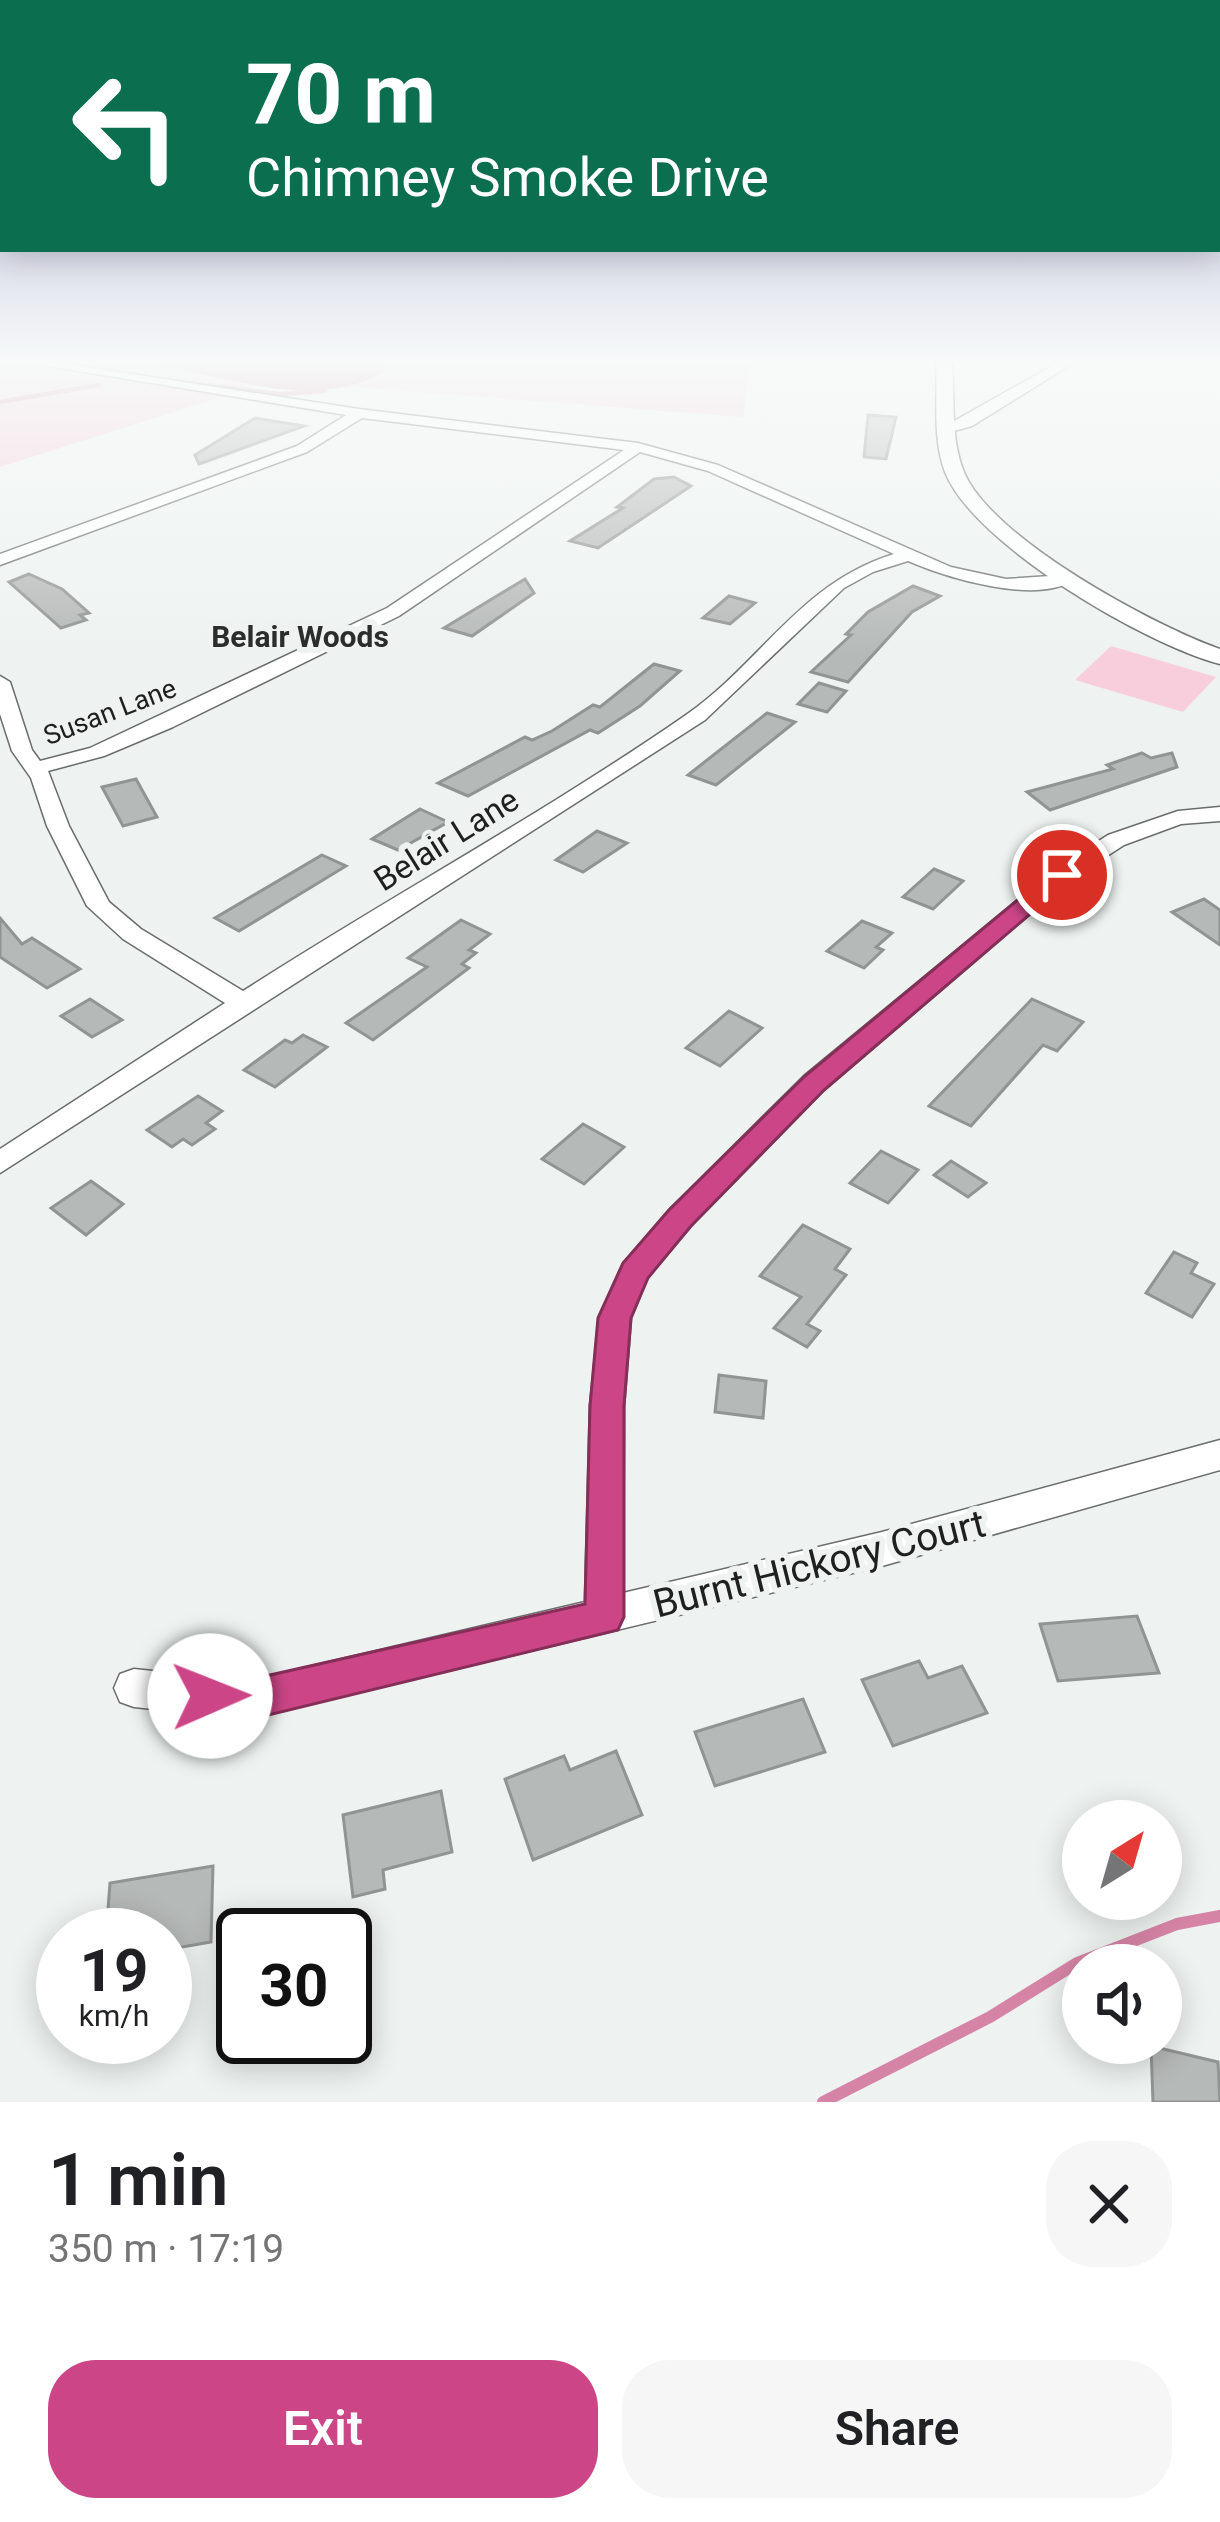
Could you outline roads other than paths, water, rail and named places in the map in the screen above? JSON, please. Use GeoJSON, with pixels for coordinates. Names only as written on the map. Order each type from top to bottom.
{"type":"FeatureCollection","features":[{"type":"Feature","properties":{"kind":"street"},"geometry":{"type":"LineString","coordinates":[[0,560],[269,460]]}},
{"type":"Feature","properties":{"kind":"street","name":"Susan Lane"},"geometry":{"type":"LineString","coordinates":[[33,769],[97,752],[166,723],[393,612],[619,460]]}},
{"type":"Feature","properties":{"kind":"street"},"geometry":{"type":"LineString","coordinates":[[685,460],[713,468],[946,572],[988,582],[1065,580]]}},
{"type":"Feature","properties":{"kind":"street"},"geometry":{"type":"LineString","coordinates":[[953,460],[972,500],[1065,580],[1155,634],[1220,657]]}},
{"type":"Feature","properties":{"kind":"street","name":"Belair Lane"},"geometry":{"type":"LineString","coordinates":[[0,1163],[698,716],[838,584],[867,568],[909,555]]}},
{"type":"Feature","properties":{"kind":"street"},"geometry":{"type":"LineString","coordinates":[[0,682],[22,751],[42,778],[58,826],[99,906],[131,934],[245,1004]]}},
{"type":"Feature","properties":{"kind":"street"},"geometry":{"type":"LineString","coordinates":[[604,1617],[609,1384],[615,1318],[634,1272],[680,1218],[814,1083],[1013,914],[1116,840],[1178,818],[1213,821]]}},
{"type":"Feature","properties":{"kind":"street","name":"Burnt Hickory Court"},"geometry":{"type":"LineString","coordinates":[[134,1688],[248,1700],[882,1549],[1220,1455]]}},
{"type":"Feature","properties":{"kind":"waterway"},"geometry":{"type":"LineString","coordinates":[[823,2102],[990,2017],[1077,1963],[1177,1924],[1220,1916]]}},
{"type":"Feature","properties":{"kind":"district","name":"Belair Woods"},"geometry":{"type":"Point","coordinates":[300,637]}}]}
